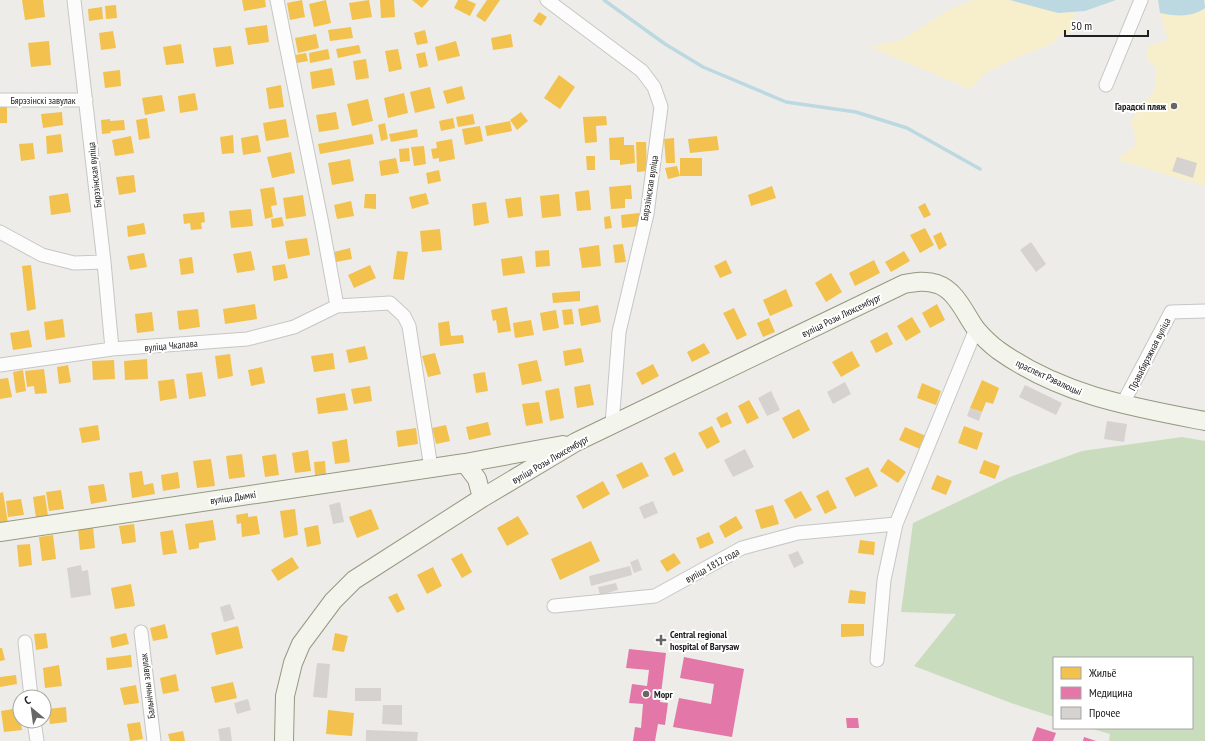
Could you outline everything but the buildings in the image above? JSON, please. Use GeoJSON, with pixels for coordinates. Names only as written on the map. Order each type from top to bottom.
{"type":"FeatureCollection","features":[{"type":"Feature","properties":{"kind":"main road","name":"вуліца Розы Люксембург"},"geometry":{"type":"LineString","coordinates":[[284,741],[285,696],[293,663],[301,644],[333,601],[354,580],[482,498],[576,442],[612,426],[904,284],[923,281]]}},
{"type":"Feature","properties":{"kind":"main road","name":"праспект Рэвалюцыі"},"geometry":{"type":"LineString","coordinates":[[923,281],[938,284],[948,291],[976,329],[993,346],[1013,360],[1075,391],[1122,405],[1205,421]]}},
{"type":"Feature","properties":{"kind":"main road","name":"вуліца Дымкі"},"geometry":{"type":"LineString","coordinates":[[0,532],[465,463],[576,442]]}},
{"type":"Feature","properties":{"kind":"main road"},"geometry":{"type":"LineString","coordinates":[[465,463],[477,479],[482,498]]}},
{"type":"Feature","properties":{"kind":"street","name":"Бярэзінская вуліца"},"geometry":{"type":"LineString","coordinates":[[74,0],[104,262],[112,349]]}},
{"type":"Feature","properties":{"kind":"street"},"geometry":{"type":"LineString","coordinates":[[277,0],[337,306],[390,303],[404,316],[409,326],[431,468]]}},
{"type":"Feature","properties":{"kind":"street","name":"Бярэзінская вуліца"},"geometry":{"type":"LineString","coordinates":[[548,0],[642,71],[654,87],[661,107],[647,214],[619,332],[612,426]]}},
{"type":"Feature","properties":{"kind":"street"},"geometry":{"type":"LineString","coordinates":[[1106,85],[1141,0]]}},
{"type":"Feature","properties":{"kind":"street","name":"Бярэзінскі завулак"},"geometry":{"type":"LineString","coordinates":[[0,100],[86,100]]}},
{"type":"Feature","properties":{"kind":"street"},"geometry":{"type":"LineString","coordinates":[[0,232],[42,255],[74,263],[104,262]]}},
{"type":"Feature","properties":{"kind":"street","name":"вуліца Чкалава"},"geometry":{"type":"LineString","coordinates":[[0,365],[112,349],[247,339],[294,327],[337,306]]}},
{"type":"Feature","properties":{"kind":"street","name":"Правабярэжная вуліца"},"geometry":{"type":"LineString","coordinates":[[1122,405],[1171,312],[1205,311]]}},
{"type":"Feature","properties":{"kind":"street"},"geometry":{"type":"LineString","coordinates":[[877,660],[884,580],[896,524],[976,329]]}},
{"type":"Feature","properties":{"kind":"street","name":"вуліца 1812 года"},"geometry":{"type":"LineString","coordinates":[[554,606],[655,596],[742,548],[798,533],[896,524]]}},
{"type":"Feature","properties":{"kind":"street","name":"Бальнічны завулак"},"geometry":{"type":"LineString","coordinates":[[141,632],[154,741]]}},
{"type":"Feature","properties":{"kind":"street"},"geometry":{"type":"LineString","coordinates":[[25,642],[30,689]]}},
{"type":"Feature","properties":{"kind":"street"},"geometry":{"type":"LineString","coordinates":[[35,729],[37,741]]}},
{"type":"Feature","properties":{"kind":"green space"},"geometry":{"type":"Polygon","coordinates":[[[1182,437],[1205,441],[1205,741],[1109,741],[1110,734],[1092,729],[1193,729],[1193,657],[1053,657],[1053,717],[1011,703],[914,666],[956,614],[901,612],[913,523],[1010,477],[1082,451],[1182,437]]]}},
{"type":"Feature","properties":{"kind":"sand"},"geometry":{"type":"Polygon","coordinates":[[[973,0],[1010,0],[1058,13],[1073,12],[1073,32],[1061,34],[1051,44],[1013,59],[984,74],[970,89],[870,47],[903,39],[947,11],[973,0]]]}},
{"type":"Feature","properties":{"kind":"sand","name":"Гарадскі пляж"},"geometry":{"type":"Polygon","coordinates":[[[1205,8],[1205,186],[1117,160],[1136,144],[1131,120],[1154,92],[1157,70],[1146,57],[1148,46],[1168,40],[1160,13],[1189,15],[1205,8]]]}},
{"type":"Feature","properties":{"kind":"water"},"geometry":{"type":"Polygon","coordinates":[[[1010,0],[1116,0],[1085,11],[1058,13],[1010,0]]]}},
{"type":"Feature","properties":{"kind":"water"},"geometry":{"type":"Polygon","coordinates":[[[1158,0],[1204,0],[1205,8],[1189,15],[1160,13],[1158,0]]]}},
{"type":"Feature","properties":{"kind":"waterway"},"geometry":{"type":"LineString","coordinates":[[604,0],[665,44],[703,67],[786,102],[856,112],[907,128],[980,169]]}},
{"type":"Feature","properties":{"kind":"place","name":"Гарадскі пляж"},"geometry":{"type":"Point","coordinates":[1174,106]}},
{"type":"Feature","properties":{"kind":"place","name":"Central regional hospital of Barysaw"},"geometry":{"type":"Point","coordinates":[661,640]}},
{"type":"Feature","properties":{"kind":"place","name":"Морг"},"geometry":{"type":"Point","coordinates":[646,694]}}]}
